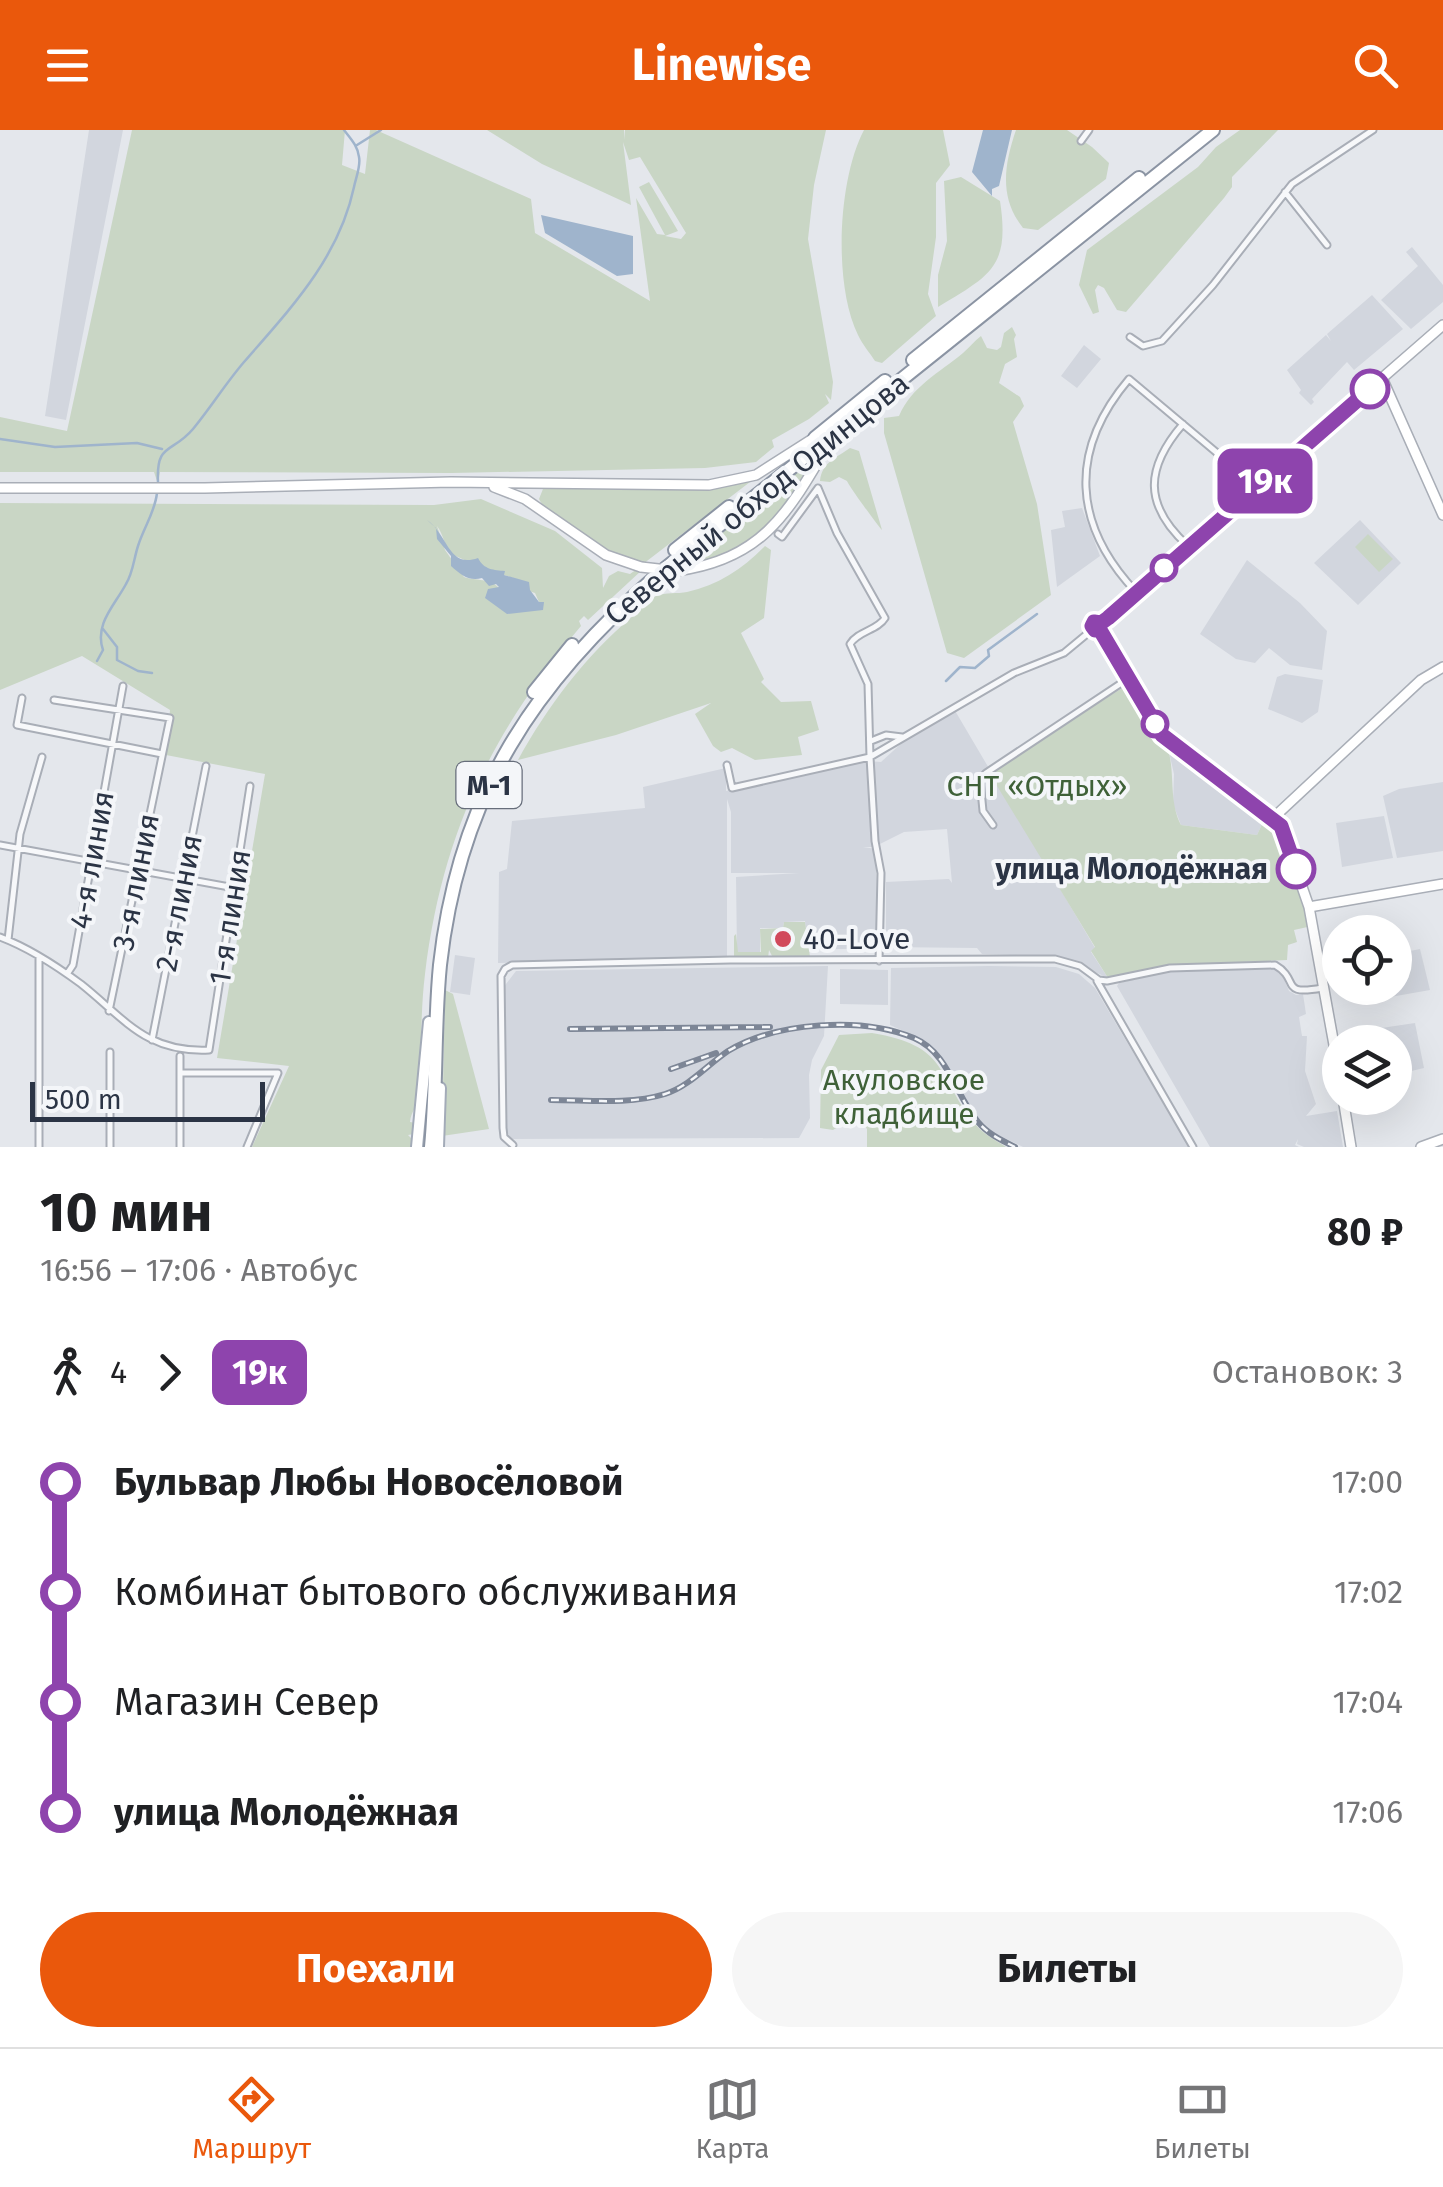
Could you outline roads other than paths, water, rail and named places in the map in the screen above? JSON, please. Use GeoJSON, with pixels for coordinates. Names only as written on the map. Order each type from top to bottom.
{"type":"FeatureCollection","features":[{"type":"Feature","properties":{"kind":"highway","name":"Северный обход Одинцова"},"geometry":{"type":"LineString","coordinates":[[428,1143],[437,930],[456,847],[483,777],[512,723],[555,664],[612,603],[817,436],[1199,136],[1214,130]]}},
{"type":"Feature","properties":{"kind":"highway","name":"Северный обход Одинцова"},"geometry":{"type":"LineString","coordinates":[[433,1022],[444,931],[464,849],[500,760],[531,709],[586,641],[618,608],[1199,136]]}},
{"type":"Feature","properties":{"kind":"street"},"geometry":{"type":"LineString","coordinates":[[1082,141],[1089,130]]}},
{"type":"Feature","properties":{"kind":"street"},"geometry":{"type":"LineString","coordinates":[[1130,337],[1142,346],[1162,341],[1214,284],[1284,192],[1373,130]]}},
{"type":"Feature","properties":{"kind":"street"},"geometry":{"type":"LineString","coordinates":[[1284,192],[1327,245]]}},
{"type":"Feature","properties":{"kind":"street"},"geometry":{"type":"LineString","coordinates":[[726,764],[732,788],[870,757],[1014,673],[1064,653],[1443,325]]}},
{"type":"Feature","properties":{"kind":"street"},"geometry":{"type":"LineString","coordinates":[[1382,378],[1443,516]]}},
{"type":"Feature","properties":{"kind":"street"},"geometry":{"type":"LineString","coordinates":[[1137,592],[1112,564],[1092,525],[1086,480],[1091,441],[1110,401],[1128,380],[1242,473],[1253,491]]}},
{"type":"Feature","properties":{"kind":"street"},"geometry":{"type":"LineString","coordinates":[[1182,424],[1161,452],[1154,490],[1166,524],[1189,547]]}},
{"type":"Feature","properties":{"kind":"street","name":"М-1"},"geometry":{"type":"LineString","coordinates":[[452,482],[502,489],[606,555],[641,568],[676,571],[717,563],[763,538],[784,516],[834,434]]}},
{"type":"Feature","properties":{"kind":"street","name":"М-1"},"geometry":{"type":"LineString","coordinates":[[0,488],[728,483],[772,466],[817,436]]}},
{"type":"Feature","properties":{"kind":"street"},"geometry":{"type":"LineString","coordinates":[[543,512],[537,503],[537,493],[554,483]]}},
{"type":"Feature","properties":{"kind":"street"},"geometry":{"type":"LineString","coordinates":[[750,546],[780,536],[818,488],[837,533],[884,618],[850,644],[868,684],[876,841],[882,874],[878,960]]}},
{"type":"Feature","properties":{"kind":"street"},"geometry":{"type":"LineString","coordinates":[[780,536],[784,516]]}},
{"type":"Feature","properties":{"kind":"street"},"geometry":{"type":"LineString","coordinates":[[1098,627],[1168,741],[1272,819],[1283,832],[1309,907],[1322,973]]}},
{"type":"Feature","properties":{"kind":"street"},"geometry":{"type":"LineString","coordinates":[[1272,819],[1421,680],[1443,667]]}},
{"type":"Feature","properties":{"kind":"street"},"geometry":{"type":"LineString","coordinates":[[994,826],[983,810],[979,781],[992,768],[1129,678]]}},
{"type":"Feature","properties":{"kind":"street","name":"4-я линия"},"geometry":{"type":"LineString","coordinates":[[67,974],[73,965],[123,686]]}},
{"type":"Feature","properties":{"kind":"street"},"geometry":{"type":"LineString","coordinates":[[22,698],[18,724],[162,754]]}},
{"type":"Feature","properties":{"kind":"street"},"geometry":{"type":"LineString","coordinates":[[54,700],[117,710]]}},
{"type":"Feature","properties":{"kind":"street","name":"3-я линия"},"geometry":{"type":"LineString","coordinates":[[109,1011],[170,718],[117,710]]}},
{"type":"Feature","properties":{"kind":"street"},"geometry":{"type":"LineString","coordinates":[[871,742],[886,735],[908,736]]}},
{"type":"Feature","properties":{"kind":"street"},"geometry":{"type":"LineString","coordinates":[[8,940],[23,822],[42,757]]}},
{"type":"Feature","properties":{"kind":"street","name":"2-я линия"},"geometry":{"type":"LineString","coordinates":[[152,1040],[206,766]]}},
{"type":"Feature","properties":{"kind":"street","name":"1-я линия"},"geometry":{"type":"LineString","coordinates":[[152,1040],[180,1050],[210,1048],[250,786]]}},
{"type":"Feature","properties":{"kind":"street"},"geometry":{"type":"LineString","coordinates":[[1283,832],[1284,808]]}},
{"type":"Feature","properties":{"kind":"street"},"geometry":{"type":"LineString","coordinates":[[0,845],[235,888]]}},
{"type":"Feature","properties":{"kind":"street"},"geometry":{"type":"LineString","coordinates":[[1309,907],[1443,884]]}},
{"type":"Feature","properties":{"kind":"street"},"geometry":{"type":"LineString","coordinates":[[0,937],[67,974],[109,1011],[152,1040]]}},
{"type":"Feature","properties":{"kind":"street"},"geometry":{"type":"LineString","coordinates":[[38,1147],[39,958]]}},
{"type":"Feature","properties":{"kind":"street"},"geometry":{"type":"LineString","coordinates":[[512,1145],[502,1128],[501,980],[505,968],[512,966],[1055,959],[1080,966],[1107,981],[1170,968],[1274,966],[1285,972],[1292,988],[1298,991],[1322,988]]}},
{"type":"Feature","properties":{"kind":"street"},"geometry":{"type":"LineString","coordinates":[[1096,978],[1104,998],[1193,1147]]}},
{"type":"Feature","properties":{"kind":"street"},"geometry":{"type":"LineString","coordinates":[[110,1052],[110,1147]]}},
{"type":"Feature","properties":{"kind":"street"},"geometry":{"type":"LineString","coordinates":[[180,1056],[180,1147]]}},
{"type":"Feature","properties":{"kind":"street"},"geometry":{"type":"LineString","coordinates":[[180,1073],[278,1074],[247,1147]]}},
{"type":"Feature","properties":{"kind":"street"},"geometry":{"type":"LineString","coordinates":[[1347,1115],[1353,1145]]}},
{"type":"Feature","properties":{"kind":"street"},"geometry":{"type":"LineString","coordinates":[[1421,1147],[1443,1139]]}},
{"type":"Feature","properties":{"kind":"water"},"geometry":{"type":"Polygon","coordinates":[[[983,130],[1012,130],[999,186],[992,189],[992,196],[972,172],[983,130]]]}},
{"type":"Feature","properties":{"kind":"water"},"geometry":{"type":"Polygon","coordinates":[[[541,215],[633,236],[633,274],[617,276],[545,233],[541,215]]]}},
{"type":"Feature","properties":{"kind":"water"},"geometry":{"type":"Polygon","coordinates":[[[436,529],[460,559],[478,558],[486,567],[529,582],[539,602],[544,602],[543,610],[507,614],[485,598],[488,589],[499,587],[489,586],[482,578],[465,577],[451,566],[451,556],[437,539],[436,529]]]}},
{"type":"Feature","properties":{"kind":"waterway"},"geometry":{"type":"LineString","coordinates":[[158,482],[163,454],[193,429],[296,302],[337,237],[359,164],[357,149],[344,130]]}},
{"type":"Feature","properties":{"kind":"waterway"},"geometry":{"type":"LineString","coordinates":[[357,145],[381,130]]}},
{"type":"Feature","properties":{"kind":"waterway"},"geometry":{"type":"LineString","coordinates":[[0,439],[55,447],[137,443],[162,449]]}},
{"type":"Feature","properties":{"kind":"waterway"},"geometry":{"type":"LineString","coordinates":[[97,661],[103,650],[103,623],[130,575],[157,493]]}},
{"type":"Feature","properties":{"kind":"waterway"},"geometry":{"type":"LineString","coordinates":[[946,681],[960,667],[975,668],[989,656],[988,650],[1037,614]]}},
{"type":"Feature","properties":{"kind":"waterway"},"geometry":{"type":"LineString","coordinates":[[103,629],[117,647],[117,660],[152,673]]}},
{"type":"Feature","properties":{"kind":"railway"},"geometry":{"type":"LineString","coordinates":[[551,1100],[637,1100],[665,1094],[748,1041],[820,1025],[870,1027],[893,1031],[926,1045],[944,1064],[978,1122],[1015,1147]]}},
{"type":"Feature","properties":{"kind":"railway"},"geometry":{"type":"LineString","coordinates":[[570,1029],[770,1027]]}},
{"type":"Feature","properties":{"kind":"railway"},"geometry":{"type":"LineString","coordinates":[[671,1069],[716,1053]]}},
{"type":"Feature","properties":{"kind":"place","name":"улица Молодёжная"},"geometry":{"type":"Point","coordinates":[1296,869]}},
{"type":"Feature","properties":{"kind":"place","name":"40-Love"},"geometry":{"type":"Point","coordinates":[783,939]}},
{"type":"Feature","properties":{"kind":"park label","name":"СНТ «Отдых»"},"geometry":{"type":"Point","coordinates":[1037,786]}},
{"type":"Feature","properties":{"kind":"park label","name":"Акуловское кладбище"},"geometry":{"type":"Point","coordinates":[904,1097]}}]}
